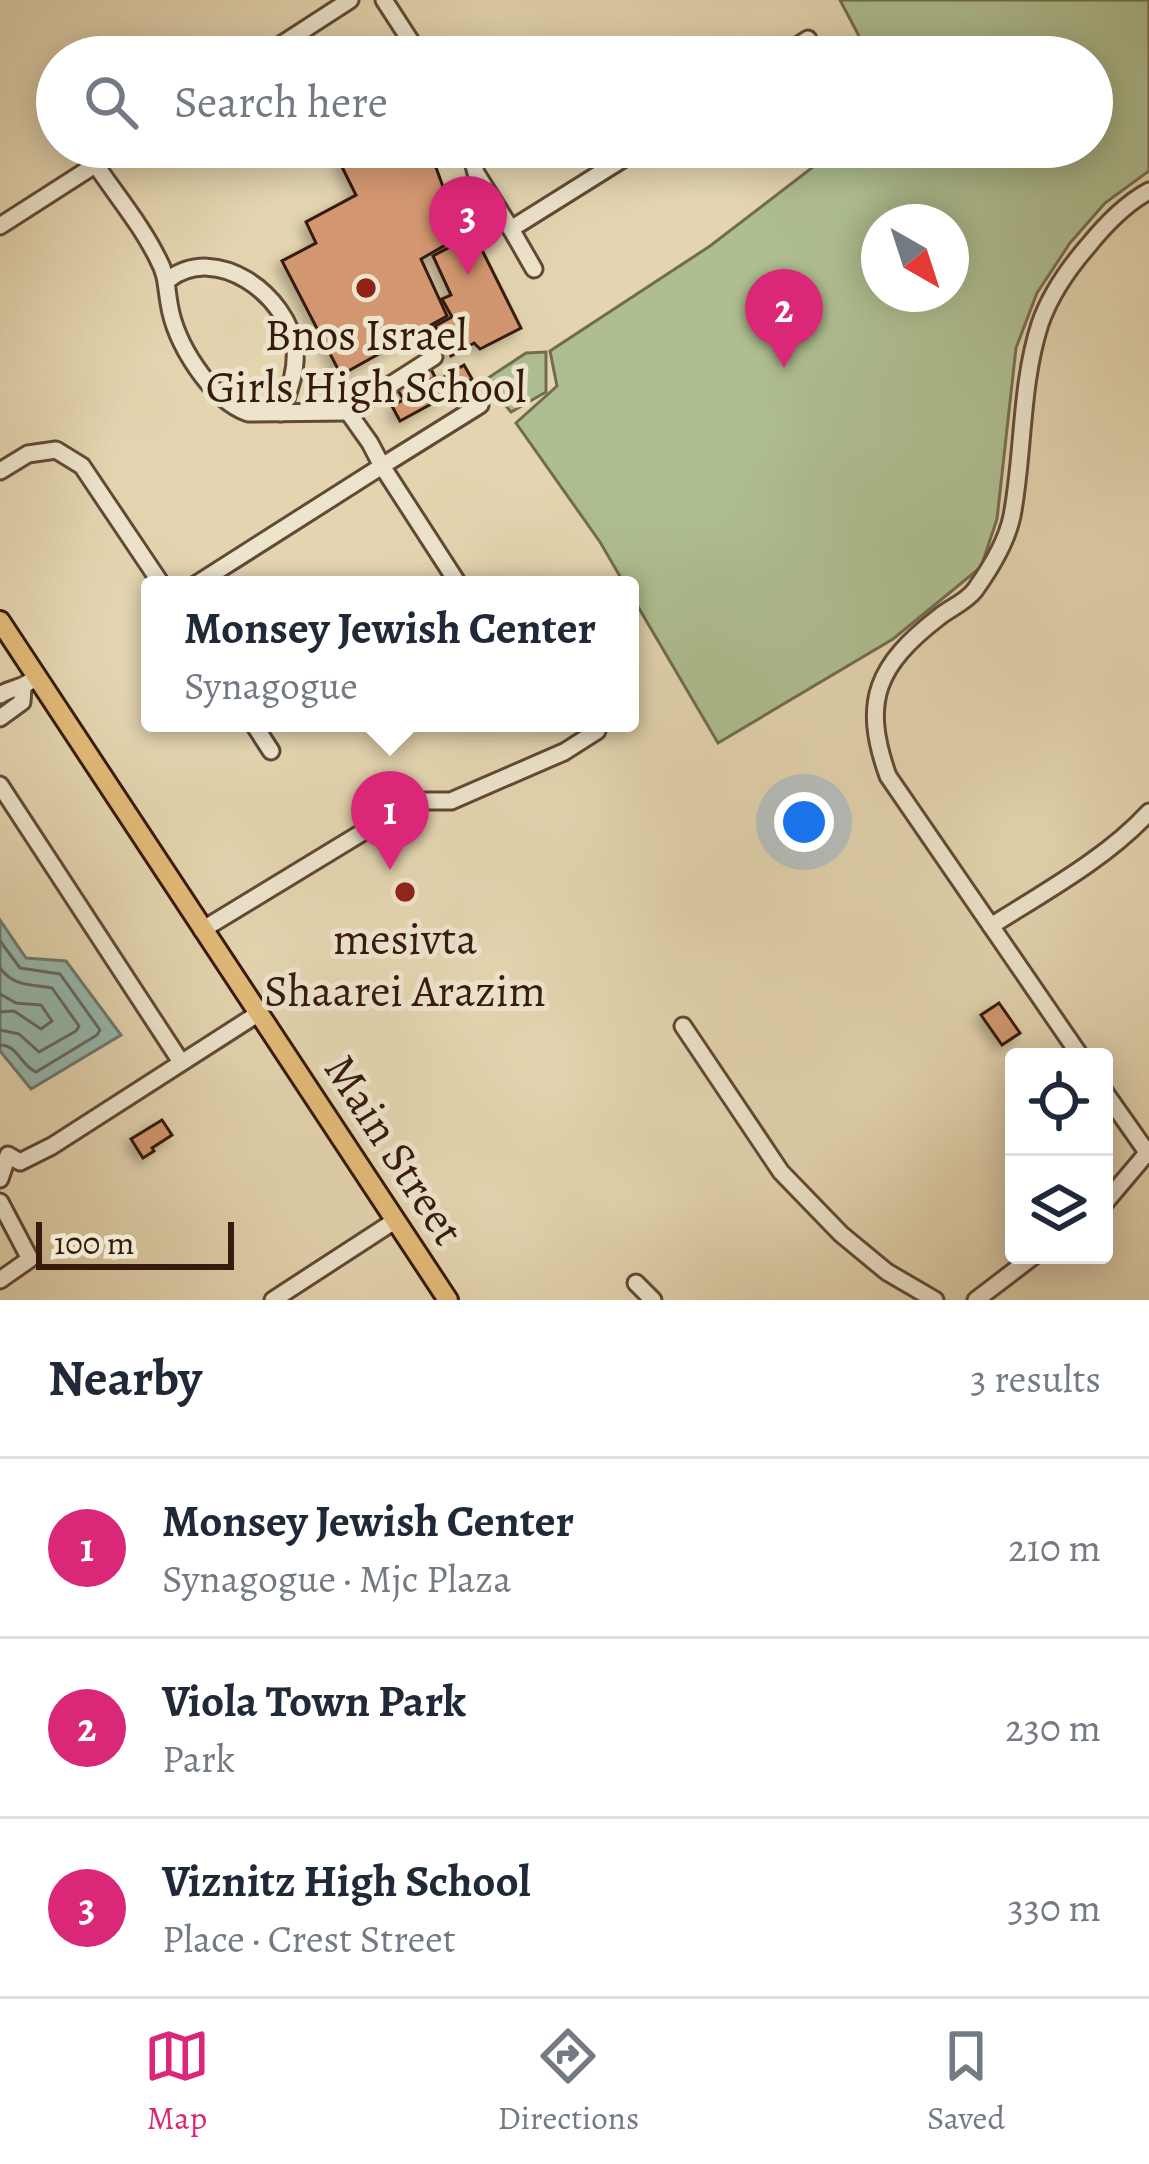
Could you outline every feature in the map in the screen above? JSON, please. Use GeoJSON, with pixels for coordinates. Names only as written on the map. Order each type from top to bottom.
{"type":"FeatureCollection","features":[{"type":"Feature","properties":{"kind":"main road","name":"Main Street"},"geometry":{"type":"LineString","coordinates":[[0,621],[30,682],[259,1013],[448,1300]]}},
{"type":"Feature","properties":{"kind":"street"},"geometry":{"type":"LineString","coordinates":[[294,36],[350,0]]}},
{"type":"Feature","properties":{"kind":"street"},"geometry":{"type":"LineString","coordinates":[[384,0],[407,36]]}},
{"type":"Feature","properties":{"kind":"street"},"geometry":{"type":"LineString","coordinates":[[0,226],[91,168]]}},
{"type":"Feature","properties":{"kind":"street"},"geometry":{"type":"LineString","coordinates":[[98,168],[156,254],[168,280],[175,326],[194,363],[233,407],[248,412],[348,412],[434,357]]}},
{"type":"Feature","properties":{"kind":"street"},"geometry":{"type":"LineString","coordinates":[[475,168],[534,269]]}},
{"type":"Feature","properties":{"kind":"street"},"geometry":{"type":"LineString","coordinates":[[511,229],[608,168]]}},
{"type":"Feature","properties":{"kind":"street"},"geometry":{"type":"LineString","coordinates":[[1075,1048],[888,776],[878,749],[874,715],[882,677],[907,644],[972,595],[994,560],[1011,520],[1027,385],[1041,322],[1066,272],[1110,222],[1149,191]]}},
{"type":"Feature","properties":{"kind":"street"},"geometry":{"type":"LineString","coordinates":[[168,280],[195,266],[218,268],[237,274],[270,299],[295,349],[293,380],[281,413]]}},
{"type":"Feature","properties":{"kind":"street"},"geometry":{"type":"LineString","coordinates":[[209,576],[480,405]]}},
{"type":"Feature","properties":{"kind":"street"},"geometry":{"type":"LineString","coordinates":[[348,412],[453,576]]}},
{"type":"Feature","properties":{"kind":"street"},"geometry":{"type":"LineString","coordinates":[[0,471],[28,454],[56,450],[82,466],[156,576]]}},
{"type":"Feature","properties":{"kind":"street"},"geometry":{"type":"LineString","coordinates":[[0,695],[30,682]]}},
{"type":"Feature","properties":{"kind":"street"},"geometry":{"type":"LineString","coordinates":[[0,718],[22,702],[30,682]]}},
{"type":"Feature","properties":{"kind":"street"},"geometry":{"type":"LineString","coordinates":[[259,732],[272,751]]}},
{"type":"Feature","properties":{"kind":"street"},"geometry":{"type":"LineString","coordinates":[[202,930],[414,800],[452,801],[564,752],[595,732]]}},
{"type":"Feature","properties":{"kind":"street"},"geometry":{"type":"LineString","coordinates":[[0,785],[181,1062]]}},
{"type":"Feature","properties":{"kind":"street"},"geometry":{"type":"LineString","coordinates":[[991,926],[1070,875],[1149,812]]}},
{"type":"Feature","properties":{"kind":"street"},"geometry":{"type":"LineString","coordinates":[[0,1179],[9,1156],[52,1146],[259,1013]]}},
{"type":"Feature","properties":{"kind":"street"},"geometry":{"type":"LineString","coordinates":[[683,1026],[782,1172],[841,1234],[887,1272],[935,1300]]}},
{"type":"Feature","properties":{"kind":"street"},"geometry":{"type":"LineString","coordinates":[[1113,1104],[1148,1154],[1113,1194]]}},
{"type":"Feature","properties":{"kind":"street"},"geometry":{"type":"LineString","coordinates":[[0,1202],[30,1259],[0,1280]]}},
{"type":"Feature","properties":{"kind":"street"},"geometry":{"type":"LineString","coordinates":[[273,1300],[396,1220]]}},
{"type":"Feature","properties":{"kind":"street"},"geometry":{"type":"LineString","coordinates":[[976,1300],[1023,1264]]}},
{"type":"Feature","properties":{"kind":"street"},"geometry":{"type":"LineString","coordinates":[[636,1283],[653,1300]]}},
{"type":"Feature","properties":{"kind":"green space"},"geometry":{"type":"Polygon","coordinates":[[[840,0],[1149,0],[1149,171],[1105,203],[1070,243],[1037,293],[1016,348],[997,519],[981,567],[893,639],[718,743],[639,608],[639,576],[620,576],[516,423],[557,386],[550,351],[710,246],[812,168],[1113,168],[1113,36],[859,36],[840,0]]]}},
{"type":"Feature","properties":{"kind":"green space"},"geometry":{"type":"Polygon","coordinates":[[[546,352],[546,392],[511,412],[485,380],[526,353],[546,352]]]}},
{"type":"Feature","properties":{"kind":"water"},"geometry":{"type":"Polygon","coordinates":[[[0,920],[26,958],[66,961],[121,1035],[31,1089],[0,1051],[0,920]]]}},
{"type":"Feature","properties":{"kind":"building","name":"Bnos Israel Girls High School"},"geometry":{"type":"Polygon","coordinates":[[[342,168],[436,168],[461,236],[421,259],[447,316],[341,375],[282,261],[316,243],[306,222],[356,195],[342,168]]]}},
{"type":"Feature","properties":{"kind":"building"},"geometry":{"type":"Polygon","coordinates":[[[474,234],[521,328],[480,349],[474,343],[451,356],[435,326],[452,317],[442,299],[451,295],[433,256],[474,234]]]}},
{"type":"Feature","properties":{"kind":"building"},"geometry":{"type":"Polygon","coordinates":[[[464,365],[472,379],[439,399],[431,385],[464,365]]]}},
{"type":"Feature","properties":{"kind":"building"},"geometry":{"type":"Polygon","coordinates":[[[431,369],[435,377],[402,397],[397,389],[431,369]]]}},
{"type":"Feature","properties":{"kind":"building"},"geometry":{"type":"Polygon","coordinates":[[[427,387],[435,402],[400,421],[392,406],[427,387]]]}},
{"type":"Feature","properties":{"kind":"building"},"geometry":{"type":"Polygon","coordinates":[[[999,1003],[1020,1033],[1002,1045],[981,1015],[999,1003]]]}},
{"type":"Feature","properties":{"kind":"building"},"geometry":{"type":"Polygon","coordinates":[[[162,1120],[172,1135],[143,1158],[131,1139],[162,1120]]]}},
{"type":"Feature","properties":{"kind":"place","name":"Viznitz High School"},"geometry":{"type":"Point","coordinates":[468,275]}},
{"type":"Feature","properties":{"kind":"place","name":"Bnos Israel Girls High School"},"geometry":{"type":"Point","coordinates":[366,288]}},
{"type":"Feature","properties":{"kind":"place","name":"Viola Town Park"},"geometry":{"type":"Point","coordinates":[784,368]}},
{"type":"Feature","properties":{"kind":"place","name":"Monsey Jewish Center"},"geometry":{"type":"Point","coordinates":[390,870]}},
{"type":"Feature","properties":{"kind":"place","name":"mesivta Shaarei Arazim"},"geometry":{"type":"Point","coordinates":[405,892]}}]}
